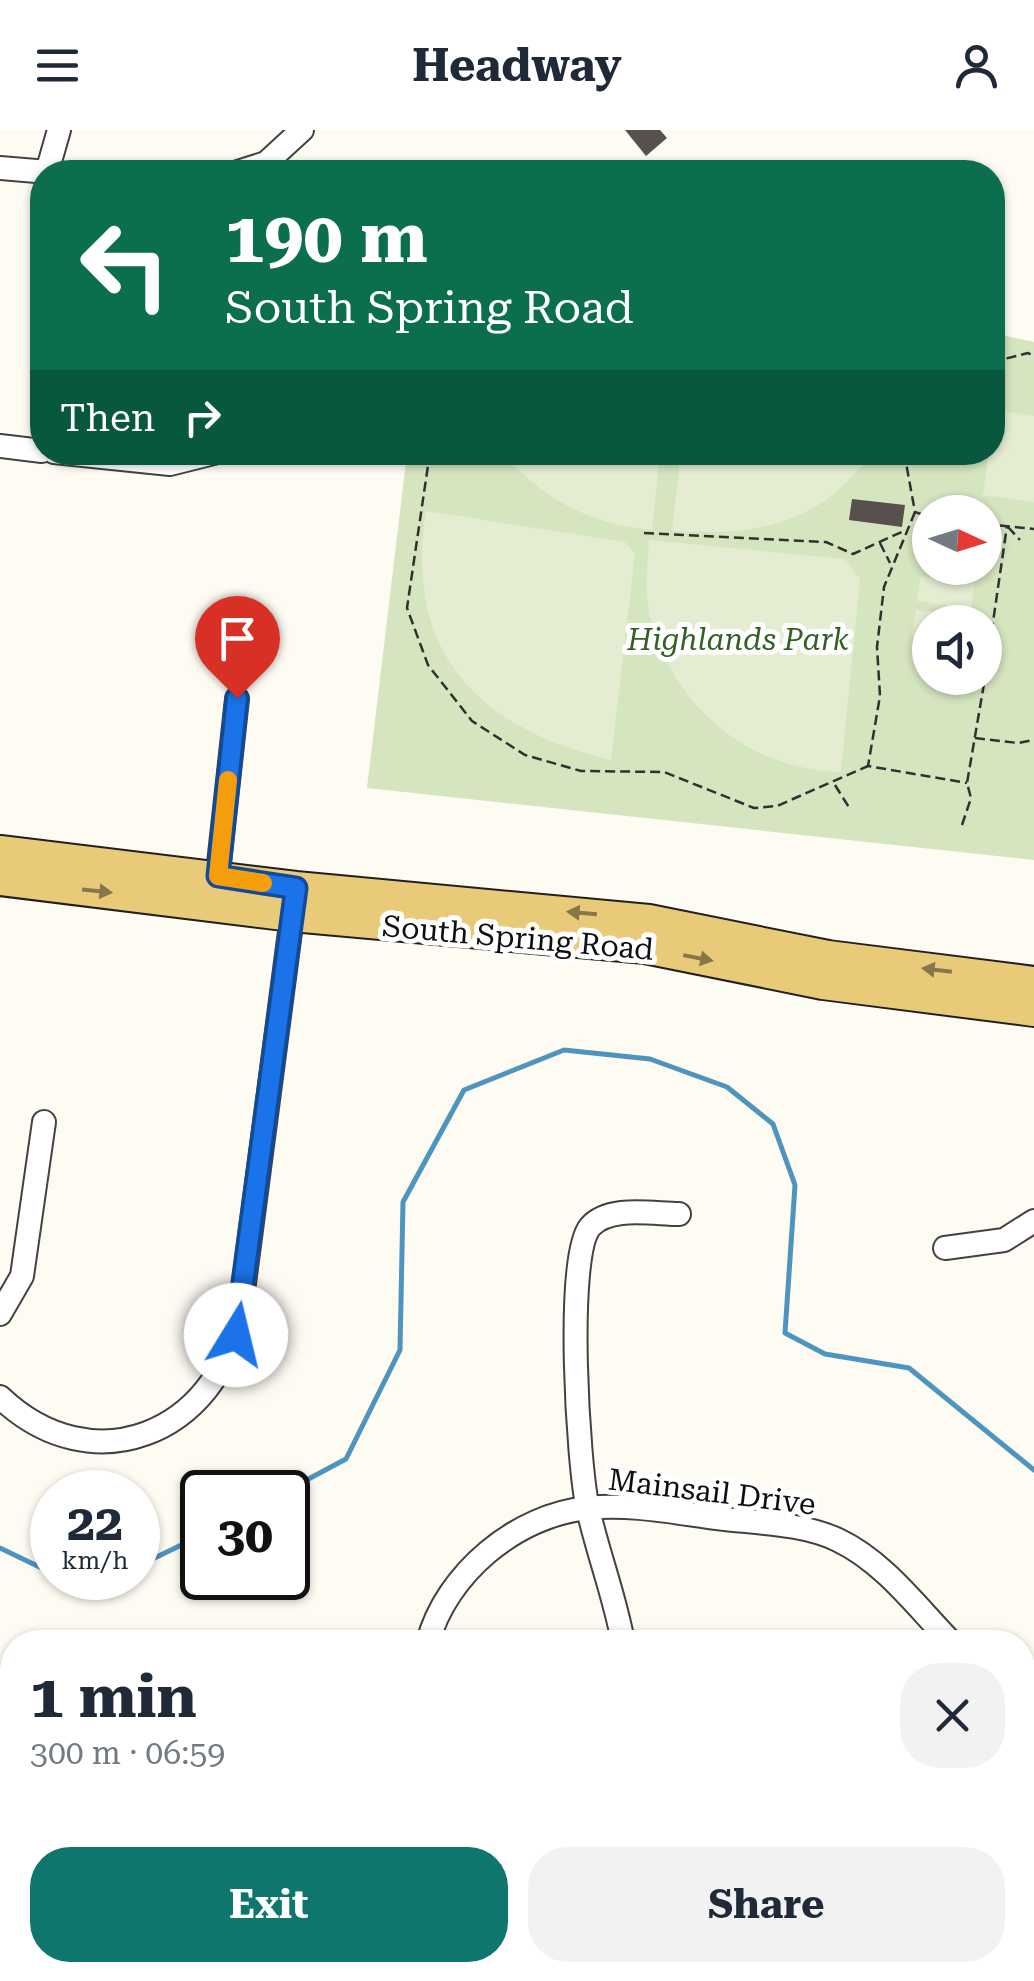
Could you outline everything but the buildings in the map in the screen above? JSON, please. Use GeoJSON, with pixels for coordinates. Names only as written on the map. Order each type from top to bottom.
{"type":"FeatureCollection","features":[{"type":"Feature","properties":{"kind":"main road","name":"South Spring Road"},"geometry":{"type":"LineString","coordinates":[[0,851],[294,902],[645,948],[823,984],[1034,1011]]}},
{"type":"Feature","properties":{"kind":"main road","name":"South Spring Road"},"geometry":{"type":"LineString","coordinates":[[0,880],[216,890]]}},
{"type":"Feature","properties":{"kind":"main road","name":"South Spring Road"},"geometry":{"type":"LineString","coordinates":[[294,902],[649,920],[828,956],[1034,982]]}},
{"type":"Feature","properties":{"kind":"street"},"geometry":{"type":"LineString","coordinates":[[50,160],[59,130]]}},
{"type":"Feature","properties":{"kind":"street"},"geometry":{"type":"LineString","coordinates":[[276,160],[302,130]]}},
{"type":"Feature","properties":{"kind":"street"},"geometry":{"type":"LineString","coordinates":[[0,168],[30,171]]}},
{"type":"Feature","properties":{"kind":"street"},"geometry":{"type":"LineString","coordinates":[[0,446],[30,450]]}},
{"type":"Feature","properties":{"kind":"street"},"geometry":{"type":"LineString","coordinates":[[216,890],[237,698]]}},
{"type":"Feature","properties":{"kind":"street"},"geometry":{"type":"LineString","coordinates":[[0,1397],[18,1415],[52,1432],[88,1440],[116,1439],[143,1435],[167,1424],[218,1379],[240,1314],[294,902]]}},
{"type":"Feature","properties":{"kind":"street"},"geometry":{"type":"LineString","coordinates":[[0,1314],[22,1276],[44,1122]]}},
{"type":"Feature","properties":{"kind":"street"},"geometry":{"type":"LineString","coordinates":[[621,1630],[588,1508],[578,1401],[578,1264],[584,1220],[612,1214],[679,1214]]}},
{"type":"Feature","properties":{"kind":"street"},"geometry":{"type":"LineString","coordinates":[[945,1248],[1004,1240],[1034,1221]]}},
{"type":"Feature","properties":{"kind":"street","name":"Mainsail Drive"},"geometry":{"type":"LineString","coordinates":[[431,1630],[436,1612],[490,1547],[564,1512],[625,1507],[789,1526],[836,1538],[876,1563],[939,1630]]}},
{"type":"Feature","properties":{"kind":"path"},"geometry":{"type":"LineString","coordinates":[[1005,360],[1034,356]]}},
{"type":"Feature","properties":{"kind":"path"},"geometry":{"type":"LineString","coordinates":[[428,465],[407,608],[428,665],[472,721],[525,755],[581,771],[664,772],[754,808],[777,806],[868,766],[967,783]]}},
{"type":"Feature","properties":{"kind":"path"},"geometry":{"type":"LineString","coordinates":[[906,465],[912,496]]}},
{"type":"Feature","properties":{"kind":"path"},"geometry":{"type":"LineString","coordinates":[[868,766],[880,696],[878,648],[884,586],[912,518]]}},
{"type":"Feature","properties":{"kind":"path"},"geometry":{"type":"LineString","coordinates":[[1002,526],[1034,529]]}},
{"type":"Feature","properties":{"kind":"path"},"geometry":{"type":"LineString","coordinates":[[1007,526],[1020,540]]}},
{"type":"Feature","properties":{"kind":"path"},"geometry":{"type":"LineString","coordinates":[[995,605],[1007,526]]}},
{"type":"Feature","properties":{"kind":"path"},"geometry":{"type":"LineString","coordinates":[[644,534],[826,542],[852,554],[907,529]]}},
{"type":"Feature","properties":{"kind":"path"},"geometry":{"type":"LineString","coordinates":[[880,542],[891,564]]}},
{"type":"Feature","properties":{"kind":"path"},"geometry":{"type":"LineString","coordinates":[[962,825],[971,798],[967,783],[981,695]]}},
{"type":"Feature","properties":{"kind":"path"},"geometry":{"type":"LineString","coordinates":[[973,738],[1018,744],[1034,740]]}},
{"type":"Feature","properties":{"kind":"path"},"geometry":{"type":"LineString","coordinates":[[834,783],[850,809]]}},
{"type":"Feature","properties":{"kind":"green space","name":"Highlands Park"},"geometry":{"type":"Polygon","coordinates":[[[1005,336],[1034,342],[1034,860],[367,788],[406,465],[1005,465],[1005,336]]]}},
{"type":"Feature","properties":{"kind":"green space"},"geometry":{"type":"Polygon","coordinates":[[[1005,412],[1034,416],[1034,502],[983,495],[987,465],[1005,465],[1005,412]]]}},
{"type":"Feature","properties":{"kind":"green space"},"geometry":{"type":"Polygon","coordinates":[[[514,465],[659,465],[652,530],[608,522],[569,507],[514,465]]]}},
{"type":"Feature","properties":{"kind":"green space"},"geometry":{"type":"Polygon","coordinates":[[[680,465],[861,465],[830,497],[784,521],[731,531],[672,531],[680,465]]]}},
{"type":"Feature","properties":{"kind":"green space"},"geometry":{"type":"Polygon","coordinates":[[[426,511],[625,542],[635,554],[611,760],[523,728],[488,705],[460,677],[440,644],[427,605],[422,561],[426,511]]]}},
{"type":"Feature","properties":{"kind":"green space"},"geometry":{"type":"Polygon","coordinates":[[[649,540],[845,559],[860,579],[841,772],[808,769],[777,760],[723,730],[699,708],[664,656],[652,625],[647,593],[649,540]]]}},
{"type":"Feature","properties":{"kind":"green space"},"geometry":{"type":"Polygon","coordinates":[[[920,585],[975,585],[972,605],[917,601],[920,585]]]}},
{"type":"Feature","properties":{"kind":"waterway"},"geometry":{"type":"LineString","coordinates":[[310,1478],[346,1459],[400,1350],[403,1202],[464,1090],[564,1050],[650,1059],[727,1087],[773,1124],[795,1185],[785,1333],[825,1354],[909,1368],[1034,1470]]}},
{"type":"Feature","properties":{"kind":"waterway"},"geometry":{"type":"LineString","coordinates":[[160,1555],[180,1546]]}},
{"type":"Feature","properties":{"kind":"waterway"},"geometry":{"type":"LineString","coordinates":[[0,1548],[30,1562]]}},
{"type":"Feature","properties":{"kind":"slow traffic"},"geometry":{"type":"LineString","coordinates":[[228,780],[218,876],[263,883]]}},
{"type":"Feature","properties":{"kind":"route"},"geometry":{"type":"LineString","coordinates":[[236,1335],[296,888],[218,876],[237,698]]}}]}
